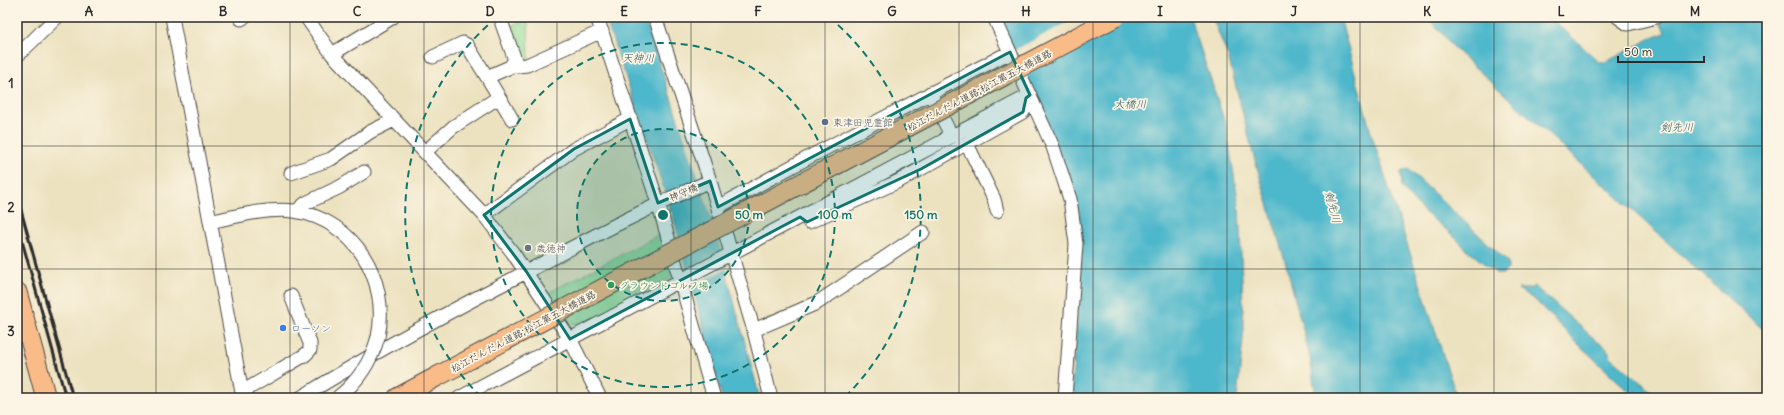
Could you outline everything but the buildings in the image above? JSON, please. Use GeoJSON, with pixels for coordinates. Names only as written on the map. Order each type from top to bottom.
{"type":"FeatureCollection","features":[{"type":"Feature","properties":{"kind":"highway","name":"松江だんだん道路;松江第五大橋道路"},"geometry":{"type":"LineString","coordinates":[[397,398],[1115,17]]}},
{"type":"Feature","properties":{"kind":"highway"},"geometry":{"type":"LineString","coordinates":[[17,292],[46,398]]}},
{"type":"Feature","properties":{"kind":"highway"},"geometry":{"type":"LineString","coordinates":[[404,398],[438,376]]}},
{"type":"Feature","properties":{"kind":"street"},"geometry":{"type":"LineString","coordinates":[[17,56],[57,17]]}},
{"type":"Feature","properties":{"kind":"street"},"geometry":{"type":"LineString","coordinates":[[172,17],[242,395],[305,355],[310,350],[310,343],[291,296]]}},
{"type":"Feature","properties":{"kind":"street"},"geometry":{"type":"LineString","coordinates":[[306,17],[332,54],[484,216],[526,272],[570,339],[600,398]]}},
{"type":"Feature","properties":{"kind":"street"},"geometry":{"type":"LineString","coordinates":[[332,54],[393,17]]}},
{"type":"Feature","properties":{"kind":"street"},"geometry":{"type":"LineString","coordinates":[[597,17],[630,119],[660,202],[683,280],[714,398]]}},
{"type":"Feature","properties":{"kind":"street"},"geometry":{"type":"LineString","coordinates":[[655,17],[707,182],[718,207],[730,255],[754,330],[771,398]]}},
{"type":"Feature","properties":{"kind":"street"},"geometry":{"type":"LineString","coordinates":[[994,17],[1010,52],[1027,97],[1053,147],[1069,193],[1074,216],[1075,257],[1065,398]]}},
{"type":"Feature","properties":{"kind":"street"},"geometry":{"type":"LineString","coordinates":[[1618,17],[1628,24],[1653,18]]}},
{"type":"Feature","properties":{"kind":"street"},"geometry":{"type":"LineString","coordinates":[[502,24],[514,56],[513,64]]}},
{"type":"Feature","properties":{"kind":"street"},"geometry":{"type":"LineString","coordinates":[[487,77],[513,64],[518,66],[527,65],[602,31]]}},
{"type":"Feature","properties":{"kind":"street"},"geometry":{"type":"LineString","coordinates":[[434,57],[463,43],[467,45],[512,119]]}},
{"type":"Feature","properties":{"kind":"street"},"geometry":{"type":"LineString","coordinates":[[718,207],[930,93],[1010,52]]}},
{"type":"Feature","properties":{"kind":"street"},"geometry":{"type":"LineString","coordinates":[[930,93],[949,131],[946,138],[941,143]]}},
{"type":"Feature","properties":{"kind":"street"},"geometry":{"type":"LineString","coordinates":[[425,152],[453,127],[498,97]]}},
{"type":"Feature","properties":{"kind":"street"},"geometry":{"type":"LineString","coordinates":[[459,398],[1027,97]]}},
{"type":"Feature","properties":{"kind":"street"},"geometry":{"type":"LineString","coordinates":[[800,217],[803,222],[807,222],[899,181],[961,145],[1023,112],[1026,107],[1027,97]]}},
{"type":"Feature","properties":{"kind":"street"},"geometry":{"type":"LineString","coordinates":[[484,216],[574,148],[630,119]]}},
{"type":"Feature","properties":{"kind":"street"},"geometry":{"type":"LineString","coordinates":[[292,173],[330,159],[370,132],[394,120]]}},
{"type":"Feature","properties":{"kind":"street"},"geometry":{"type":"LineString","coordinates":[[961,145],[970,150],[994,199],[997,211]]}},
{"type":"Feature","properties":{"kind":"street"},"geometry":{"type":"LineString","coordinates":[[300,212],[300,208],[306,203],[340,187],[364,172]]}},
{"type":"Feature","properties":{"kind":"street","name":"神守橋"},"geometry":{"type":"LineString","coordinates":[[300,398],[384,347],[660,202],[707,182]]}},
{"type":"Feature","properties":{"kind":"street"},"geometry":{"type":"LineString","coordinates":[[210,222],[270,211],[300,212],[324,221],[341,231],[355,244],[367,260],[375,278],[379,295],[381,319],[378,337],[370,359],[363,372],[338,398]]}},
{"type":"Feature","properties":{"kind":"street"},"geometry":{"type":"LineString","coordinates":[[754,330],[817,303],[923,232]]}},
{"type":"Feature","properties":{"kind":"highlighted area"},"geometry":{"type":"Polygon","coordinates":[[[1010,52],[1030,95],[1026,98],[1023,112],[921,169],[807,222],[800,217],[570,339],[526,271],[484,215],[574,149],[630,119],[658,203],[710,181],[718,207],[1010,52]]]}},
{"type":"Feature","properties":{"kind":"green space"},"geometry":{"type":"Polygon","coordinates":[[[528,19],[529,61],[522,60],[510,31],[513,25],[528,19]]]}},
{"type":"Feature","properties":{"kind":"green space","name":"グラウンドゴルフ場"},"geometry":{"type":"Polygon","coordinates":[[[664,232],[675,276],[585,324],[572,324],[548,293],[664,232]]]}},
{"type":"Feature","properties":{"kind":"water","name":"天神川"},"geometry":{"type":"Polygon","coordinates":[[[605,17],[644,17],[714,228],[760,398],[722,398],[672,211],[667,212],[671,209],[605,17]]]}},
{"type":"Feature","properties":{"kind":"water","name":"大橋川"},"geometry":{"type":"Polygon","coordinates":[[[998,17],[1190,17],[1226,126],[1239,206],[1244,329],[1237,398],[1071,398],[1082,249],[1079,212],[1068,177],[998,17]]]}},
{"type":"Feature","properties":{"kind":"water","name":"剣先川"},"geometry":{"type":"Polygon","coordinates":[[[1212,17],[1340,17],[1371,133],[1457,398],[1316,398],[1310,357],[1287,268],[1254,157],[1228,56],[1212,17]]]}},
{"type":"Feature","properties":{"kind":"water","name":"剣先川"},"geometry":{"type":"Polygon","coordinates":[[[1425,17],[1550,17],[1599,62],[1606,62],[1655,36],[1666,33],[1656,17],[1767,17],[1767,333],[1457,51],[1435,25],[1425,17]]]}},
{"type":"Feature","properties":{"kind":"water"},"geometry":{"type":"Polygon","coordinates":[[[1408,169],[1508,262],[1508,269],[1503,274],[1496,273],[1466,249],[1448,231],[1423,211],[1409,196],[1402,187],[1401,172],[1408,169]]]}},
{"type":"Feature","properties":{"kind":"water"},"geometry":{"type":"Polygon","coordinates":[[[1534,286],[1598,342],[1606,347],[1611,357],[1659,398],[1636,398],[1575,341],[1535,300],[1518,289],[1530,289],[1534,286]]]}},
{"type":"Feature","properties":{"kind":"pier"},"geometry":{"type":"Polygon","coordinates":[[[1078,17],[1128,17],[1023,74],[1013,51],[1078,17]]]}},
{"type":"Feature","properties":{"kind":"pier"},"geometry":{"type":"Polygon","coordinates":[[[722,251],[727,268],[690,288],[686,271],[722,251]]]}},
{"type":"Feature","properties":{"kind":"railway"},"geometry":{"type":"LineString","coordinates":[[17,196],[73,398]]}},
{"type":"Feature","properties":{"kind":"railway"},"geometry":{"type":"LineString","coordinates":[[17,223],[66,398]]}},
{"type":"Feature","properties":{"kind":"place","name":"東津田児童館"},"geometry":{"type":"Point","coordinates":[825,122]}},
{"type":"Feature","properties":{"kind":"place","name":"歳徳神"},"geometry":{"type":"Point","coordinates":[528,248]}},
{"type":"Feature","properties":{"kind":"place","name":"グラウンドゴルフ場"},"geometry":{"type":"Point","coordinates":[611,285]}},
{"type":"Feature","properties":{"kind":"place","name":"ローソン"},"geometry":{"type":"Point","coordinates":[283,328]}}]}
